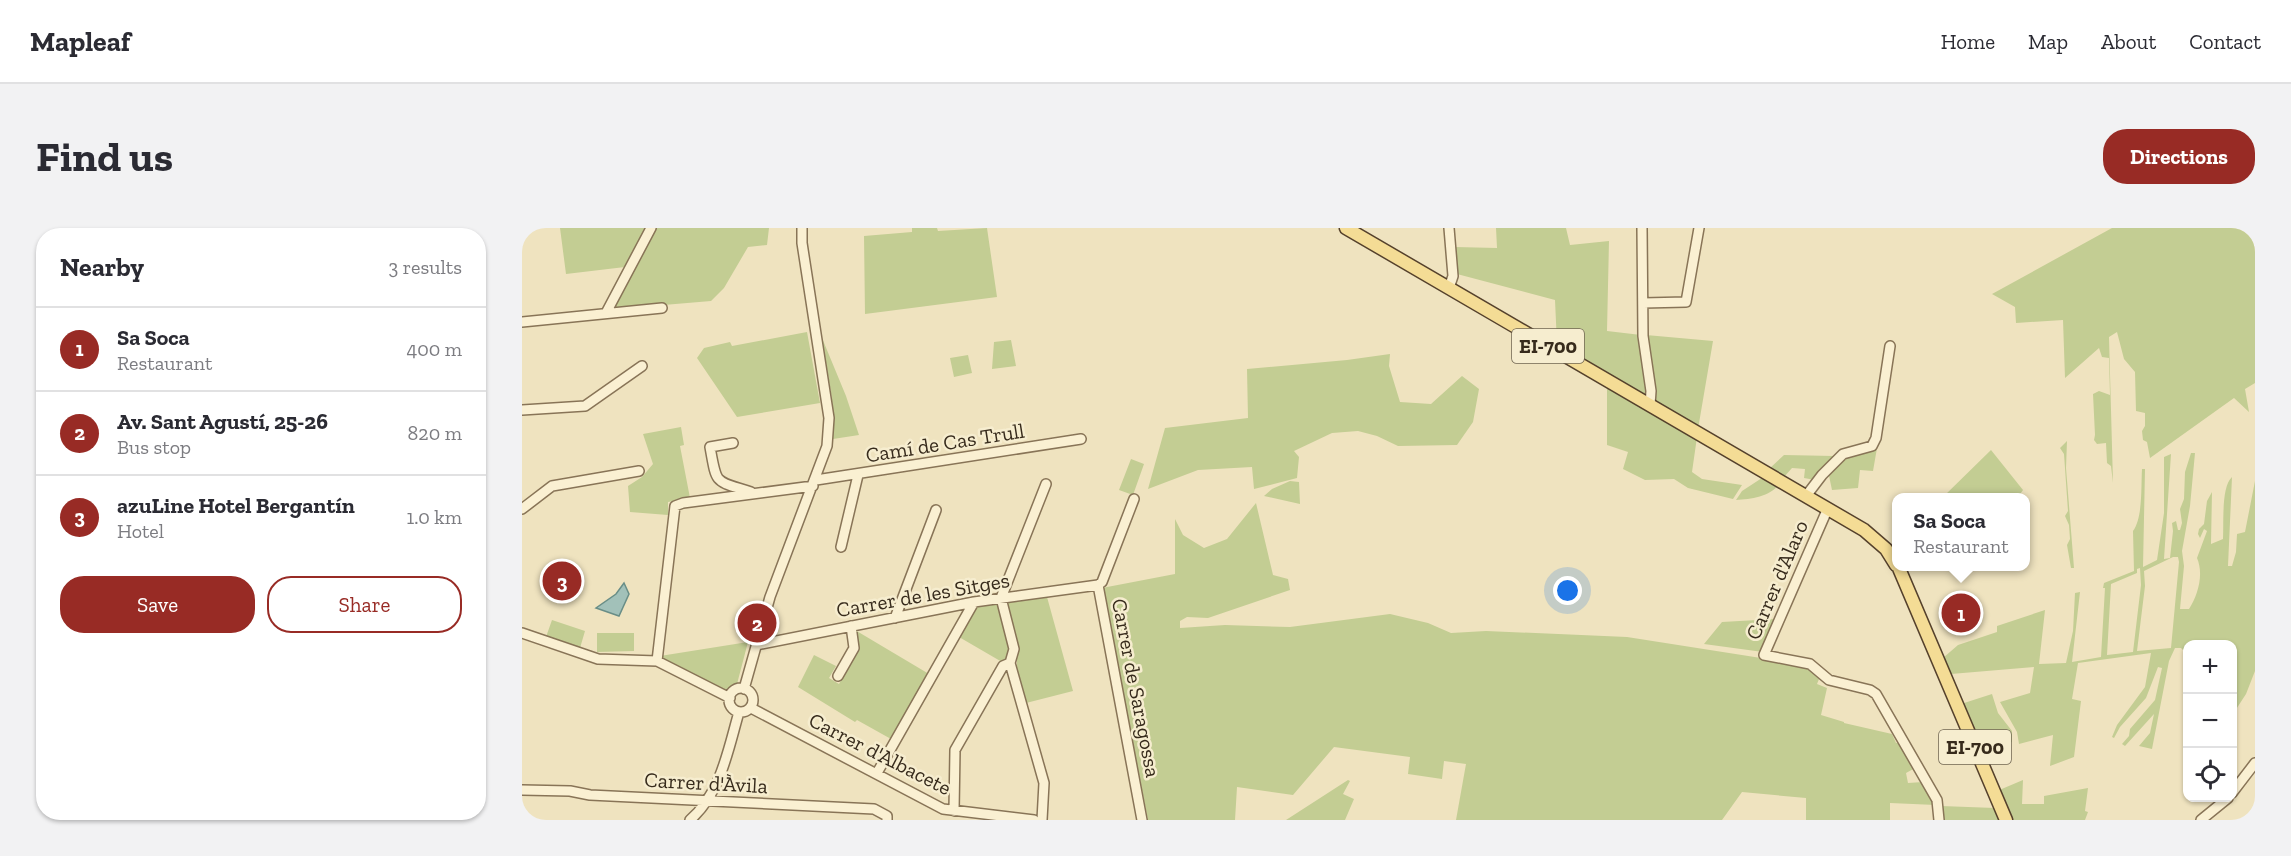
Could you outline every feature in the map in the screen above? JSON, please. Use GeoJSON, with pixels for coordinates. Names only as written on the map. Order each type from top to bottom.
{"type":"FeatureCollection","features":[{"type":"Feature","properties":{"kind":"main road","name":"EI-700"},"geometry":{"type":"LineString","coordinates":[[1346,228],[1828,508],[1876,539],[1892,560]]}},
{"type":"Feature","properties":{"kind":"main road","name":"EI-700"},"geometry":{"type":"LineString","coordinates":[[1899,571],[2006,820]]}},
{"type":"Feature","properties":{"kind":"street"},"geometry":{"type":"LineString","coordinates":[[606,313],[651,228]]}},
{"type":"Feature","properties":{"kind":"street"},"geometry":{"type":"LineString","coordinates":[[744,689],[770,597],[827,446],[829,418],[802,243],[802,228]]}},
{"type":"Feature","properties":{"kind":"street"},"geometry":{"type":"LineString","coordinates":[[1449,228],[1453,276],[1449,288]]}},
{"type":"Feature","properties":{"kind":"street"},"geometry":{"type":"LineString","coordinates":[[1642,228],[1643,336],[1651,391],[1650,405]]}},
{"type":"Feature","properties":{"kind":"street"},"geometry":{"type":"LineString","coordinates":[[1644,303],[1686,302],[1698,228]]}},
{"type":"Feature","properties":{"kind":"street"},"geometry":{"type":"LineString","coordinates":[[522,322],[662,308]]}},
{"type":"Feature","properties":{"kind":"street"},"geometry":{"type":"LineString","coordinates":[[1806,496],[1822,475],[1843,454],[1872,446],[1876,438],[1890,346]]}},
{"type":"Feature","properties":{"kind":"street"},"geometry":{"type":"LineString","coordinates":[[522,410],[585,406],[642,366]]}},
{"type":"Feature","properties":{"kind":"street","name":"Camí de Cas Trull"},"geometry":{"type":"LineString","coordinates":[[657,661],[675,506],[1081,439]]}},
{"type":"Feature","properties":{"kind":"street"},"geometry":{"type":"LineString","coordinates":[[733,443],[710,447],[715,476],[721,482],[754,494]]}},
{"type":"Feature","properties":{"kind":"street"},"geometry":{"type":"LineString","coordinates":[[522,508],[552,486],[639,471]]}},
{"type":"Feature","properties":{"kind":"street"},"geometry":{"type":"LineString","coordinates":[[841,548],[858,475]]}},
{"type":"Feature","properties":{"kind":"street"},"geometry":{"type":"LineString","coordinates":[[1042,820],[1044,783],[1010,663],[1014,649],[1001,598],[1046,484]]}},
{"type":"Feature","properties":{"kind":"street","name":"Carrer de Saragossa"},"geometry":{"type":"LineString","coordinates":[[1134,499],[1102,582],[1098,585],[1142,820]]}},
{"type":"Feature","properties":{"kind":"street","name":"Carrer d'Alaro"},"geometry":{"type":"LineString","coordinates":[[1828,508],[1764,655],[1810,664],[1829,680],[1870,690],[1876,694],[1936,800],[1939,820]]}},
{"type":"Feature","properties":{"kind":"street"},"geometry":{"type":"LineString","coordinates":[[895,618],[936,510]]}},
{"type":"Feature","properties":{"kind":"street","name":"Carrer de les Sitges"},"geometry":{"type":"LineString","coordinates":[[756,645],[974,602],[1098,585]]}},
{"type":"Feature","properties":{"kind":"street"},"geometry":{"type":"LineString","coordinates":[[877,773],[974,602]]}},
{"type":"Feature","properties":{"kind":"street"},"geometry":{"type":"LineString","coordinates":[[838,676],[854,648],[851,626]]}},
{"type":"Feature","properties":{"kind":"street"},"geometry":{"type":"LineString","coordinates":[[522,633],[597,659],[657,661],[730,698]]}},
{"type":"Feature","properties":{"kind":"street"},"geometry":{"type":"LineString","coordinates":[[954,811],[955,750],[1003,666],[1010,663]]}},
{"type":"Feature","properties":{"kind":"street"},"geometry":{"type":"LineString","coordinates":[[744,689],[753,697],[751,708],[745,712],[738,712],[731,706],[730,698],[735,690],[744,689]]}},
{"type":"Feature","properties":{"kind":"street","name":"Carrer d'Albacete"},"geometry":{"type":"LineString","coordinates":[[751,708],[943,809],[1034,820]]}},
{"type":"Feature","properties":{"kind":"street"},"geometry":{"type":"LineString","coordinates":[[690,820],[706,802],[722,772],[738,712]]}},
{"type":"Feature","properties":{"kind":"street"},"geometry":{"type":"LineString","coordinates":[[2237,786],[2255,763]]}},
{"type":"Feature","properties":{"kind":"street","name":"Carrer d'Àvila"},"geometry":{"type":"LineString","coordinates":[[522,790],[570,791],[590,795],[706,802],[874,809],[887,818]]}},
{"type":"Feature","properties":{"kind":"street"},"geometry":{"type":"LineString","coordinates":[[2201,820],[2223,802]]}},
{"type":"Feature","properties":{"kind":"green space"},"geometry":{"type":"Polygon","coordinates":[[[560,228],[645,228],[625,267],[566,274],[560,228]]]}},
{"type":"Feature","properties":{"kind":"green space"},"geometry":{"type":"Polygon","coordinates":[[[653,228],[769,228],[767,245],[748,247],[724,288],[711,301],[616,309],[612,307],[653,228]]]}},
{"type":"Feature","properties":{"kind":"green space"},"geometry":{"type":"Polygon","coordinates":[[[912,228],[937,228],[938,231],[987,228],[997,297],[865,314],[864,236],[912,232],[912,228]]]}},
{"type":"Feature","properties":{"kind":"green space"},"geometry":{"type":"Polygon","coordinates":[[[1496,228],[1566,228],[1570,245],[1609,241],[1607,331],[1641,335],[1647,397],[1557,344],[1555,300],[1457,274],[1455,247],[1497,248],[1496,228]]]}},
{"type":"Feature","properties":{"kind":"green space"},"geometry":{"type":"Polygon","coordinates":[[[2112,228],[2255,228],[2255,383],[2245,389],[2249,412],[2234,398],[2150,458],[2142,431],[2145,426],[2145,413],[2136,411],[2135,372],[2124,359],[2117,332],[2109,337],[2113,483],[2111,466],[2107,463],[2106,443],[2097,444],[2094,440],[2093,394],[2099,391],[2110,395],[2109,358],[2102,357],[2099,348],[2065,378],[2063,320],[2016,323],[2015,307],[1992,294],[2112,228]]]}},
{"type":"Feature","properties":{"kind":"green space"},"geometry":{"type":"Polygon","coordinates":[[[807,332],[820,403],[737,417],[697,358],[704,348],[730,342],[732,346],[807,332]]]}},
{"type":"Feature","properties":{"kind":"green space"},"geometry":{"type":"Polygon","coordinates":[[[1646,335],[1713,341],[1698,429],[1655,404],[1646,335]]]}},
{"type":"Feature","properties":{"kind":"green space"},"geometry":{"type":"Polygon","coordinates":[[[822,338],[859,435],[833,439],[832,399],[822,338]]]}},
{"type":"Feature","properties":{"kind":"green space"},"geometry":{"type":"Polygon","coordinates":[[[1011,340],[1016,366],[992,369],[994,342],[1011,340]]]}},
{"type":"Feature","properties":{"kind":"green space"},"geometry":{"type":"Polygon","coordinates":[[[1390,354],[1389,366],[1400,402],[1431,404],[1462,376],[1479,389],[1473,422],[1457,445],[1398,446],[1377,436],[1358,431],[1332,433],[1294,451],[1299,457],[1297,478],[1254,489],[1252,467],[1198,470],[1148,489],[1165,428],[1248,418],[1247,369],[1390,354]]]}},
{"type":"Feature","properties":{"kind":"green space"},"geometry":{"type":"Polygon","coordinates":[[[968,355],[972,373],[954,377],[950,358],[968,355]]]}},
{"type":"Feature","properties":{"kind":"green space"},"geometry":{"type":"Polygon","coordinates":[[[1607,386],[1697,437],[1692,472],[1702,479],[1742,485],[1733,499],[1688,488],[1674,479],[1645,480],[1623,469],[1628,452],[1607,445],[1607,386]]]}},
{"type":"Feature","properties":{"kind":"green space"},"geometry":{"type":"Polygon","coordinates":[[[681,427],[684,445],[680,446],[690,498],[668,502],[668,515],[630,512],[628,486],[642,477],[653,464],[643,434],[681,427]]]}},
{"type":"Feature","properties":{"kind":"green space"},"geometry":{"type":"Polygon","coordinates":[[[2067,441],[2066,468],[2074,568],[2071,568],[2067,545],[2070,539],[2069,525],[2065,516],[2068,511],[2064,454],[2060,448],[2067,441]]]}},
{"type":"Feature","properties":{"kind":"green space"},"geometry":{"type":"Polygon","coordinates":[[[1877,448],[1873,471],[1860,470],[1858,488],[1832,490],[1828,471],[1840,457],[1877,448]]]}},
{"type":"Feature","properties":{"kind":"green space"},"geometry":{"type":"Polygon","coordinates":[[[1991,450],[2023,490],[2021,493],[1947,493],[1991,450]]]}},
{"type":"Feature","properties":{"kind":"green space"},"geometry":{"type":"Polygon","coordinates":[[[2191,453],[2195,453],[2190,506],[2182,551],[2184,566],[2180,609],[2189,609],[2200,577],[2197,558],[2207,531],[2204,529],[2200,538],[2198,534],[2204,524],[2207,501],[2212,492],[2211,544],[2223,539],[2226,489],[2232,477],[2228,566],[2232,566],[2237,534],[2245,532],[2255,481],[2255,671],[2246,694],[2237,708],[2237,640],[2183,640],[2183,650],[2175,648],[2169,661],[2152,749],[2139,746],[2150,733],[2154,714],[2125,746],[2122,744],[2129,736],[2130,729],[2155,700],[2162,668],[2158,667],[2146,698],[2120,727],[2114,738],[2112,737],[2117,725],[2145,687],[2151,653],[2078,663],[2072,699],[2081,701],[2074,757],[2050,766],[2053,735],[2019,744],[2017,732],[2000,702],[2030,693],[2034,667],[1951,674],[1943,658],[1958,645],[1997,632],[1997,626],[2045,610],[2039,664],[2066,663],[2073,631],[2075,593],[2080,592],[2072,662],[2101,657],[2104,583],[2134,571],[2133,531],[2140,510],[2142,469],[2145,469],[2143,567],[2157,560],[2164,513],[2164,457],[2171,454],[2164,559],[2170,558],[2172,523],[2176,521],[2178,530],[2180,530],[2182,523],[2180,509],[2184,499],[2185,472],[2191,453]],[[2173,557],[2144,571],[2145,586],[2137,651],[2171,648],[2178,557],[2173,557]],[[2140,568],[2137,569],[2137,573],[2111,584],[2107,655],[2133,652],[2141,585],[2140,568]]]}},
{"type":"Feature","properties":{"kind":"green space"},"geometry":{"type":"Polygon","coordinates":[[[1784,455],[1834,456],[1815,480],[1804,478],[1805,469],[1792,468],[1784,477],[1769,469],[1784,455]]]}},
{"type":"Feature","properties":{"kind":"green space"},"geometry":{"type":"Polygon","coordinates":[[[1131,459],[1144,464],[1133,495],[1119,490],[1131,459]]]}},
{"type":"Feature","properties":{"kind":"green space"},"geometry":{"type":"Polygon","coordinates":[[[1765,476],[1779,484],[1771,492],[1754,498],[1736,500],[1742,491],[1765,476]]]}},
{"type":"Feature","properties":{"kind":"green space"},"geometry":{"type":"Polygon","coordinates":[[[1290,481],[1299,482],[1300,504],[1264,496],[1272,489],[1290,481]]]}},
{"type":"Feature","properties":{"kind":"green space"},"geometry":{"type":"Polygon","coordinates":[[[1256,503],[1273,575],[1288,579],[1290,590],[1208,618],[1187,617],[1180,621],[1180,628],[1225,625],[1290,627],[1390,614],[1428,623],[1451,633],[1486,631],[1627,637],[1806,665],[1819,679],[1817,684],[1827,688],[1821,715],[1892,734],[1896,743],[1901,742],[1917,767],[1906,773],[1908,783],[1923,782],[1936,805],[1890,803],[1890,820],[1806,820],[1806,798],[1742,792],[1722,820],[1456,820],[1466,764],[1444,761],[1442,779],[1408,774],[1410,757],[1334,747],[1293,795],[1237,787],[1235,820],[1148,820],[1102,588],[1175,574],[1175,519],[1183,535],[1204,548],[1227,539],[1256,503]]]}},
{"type":"Feature","properties":{"kind":"green space"},"geometry":{"type":"Polygon","coordinates":[[[1047,597],[1073,691],[1026,703],[1017,674],[1017,644],[1007,603],[1047,597]]]}},
{"type":"Feature","properties":{"kind":"green space"},"geometry":{"type":"Polygon","coordinates":[[[999,604],[1011,650],[1010,657],[1002,662],[959,637],[977,607],[999,604]]]}},
{"type":"Feature","properties":{"kind":"green space"},"geometry":{"type":"Polygon","coordinates":[[[1775,619],[1763,652],[1704,644],[1722,622],[1775,619]]]}},
{"type":"Feature","properties":{"kind":"green space"},"geometry":{"type":"Polygon","coordinates":[[[552,620],[585,631],[580,648],[546,637],[552,620]]]}},
{"type":"Feature","properties":{"kind":"green space"},"geometry":{"type":"Polygon","coordinates":[[[855,630],[929,674],[891,739],[857,720],[855,722],[798,687],[814,655],[836,666],[829,678],[839,684],[856,654],[855,630]]]}},
{"type":"Feature","properties":{"kind":"green space"},"geometry":{"type":"Polygon","coordinates":[[[597,633],[634,633],[634,651],[597,652],[597,633]]]}},
{"type":"Feature","properties":{"kind":"green space"},"geometry":{"type":"Polygon","coordinates":[[[748,642],[737,684],[723,691],[661,659],[660,656],[748,642]]]}},
{"type":"Feature","properties":{"kind":"green space"},"geometry":{"type":"Polygon","coordinates":[[[1992,694],[1998,713],[2012,731],[2012,742],[1982,754],[1961,704],[1992,694]]]}},
{"type":"Feature","properties":{"kind":"green space"},"geometry":{"type":"Polygon","coordinates":[[[1348,780],[1350,781],[1343,794],[1354,799],[1345,820],[1286,820],[1348,780]]]}},
{"type":"Feature","properties":{"kind":"green space"},"geometry":{"type":"Polygon","coordinates":[[[2023,780],[2022,804],[2044,804],[2044,796],[2088,788],[2085,811],[2088,812],[2085,820],[2010,820],[1997,791],[2023,780]]]}},
{"type":"Feature","properties":{"kind":"green space"},"geometry":{"type":"Polygon","coordinates":[[[1941,806],[1995,808],[2000,820],[1942,820],[1941,806]]]}},
{"type":"Feature","properties":{"kind":"water"},"geometry":{"type":"Polygon","coordinates":[[[624,583],[629,594],[619,616],[596,608],[616,594],[624,583]]]}},
{"type":"Feature","properties":{"kind":"place","name":"azuLine Hotel Bergantín"},"geometry":{"type":"Point","coordinates":[562,581]}},
{"type":"Feature","properties":{"kind":"place","name":"Sa Soca"},"geometry":{"type":"Point","coordinates":[1961,613]}},
{"type":"Feature","properties":{"kind":"place","name":"Av. Sant Agustí, 25-26"},"geometry":{"type":"Point","coordinates":[757,623]}}]}
